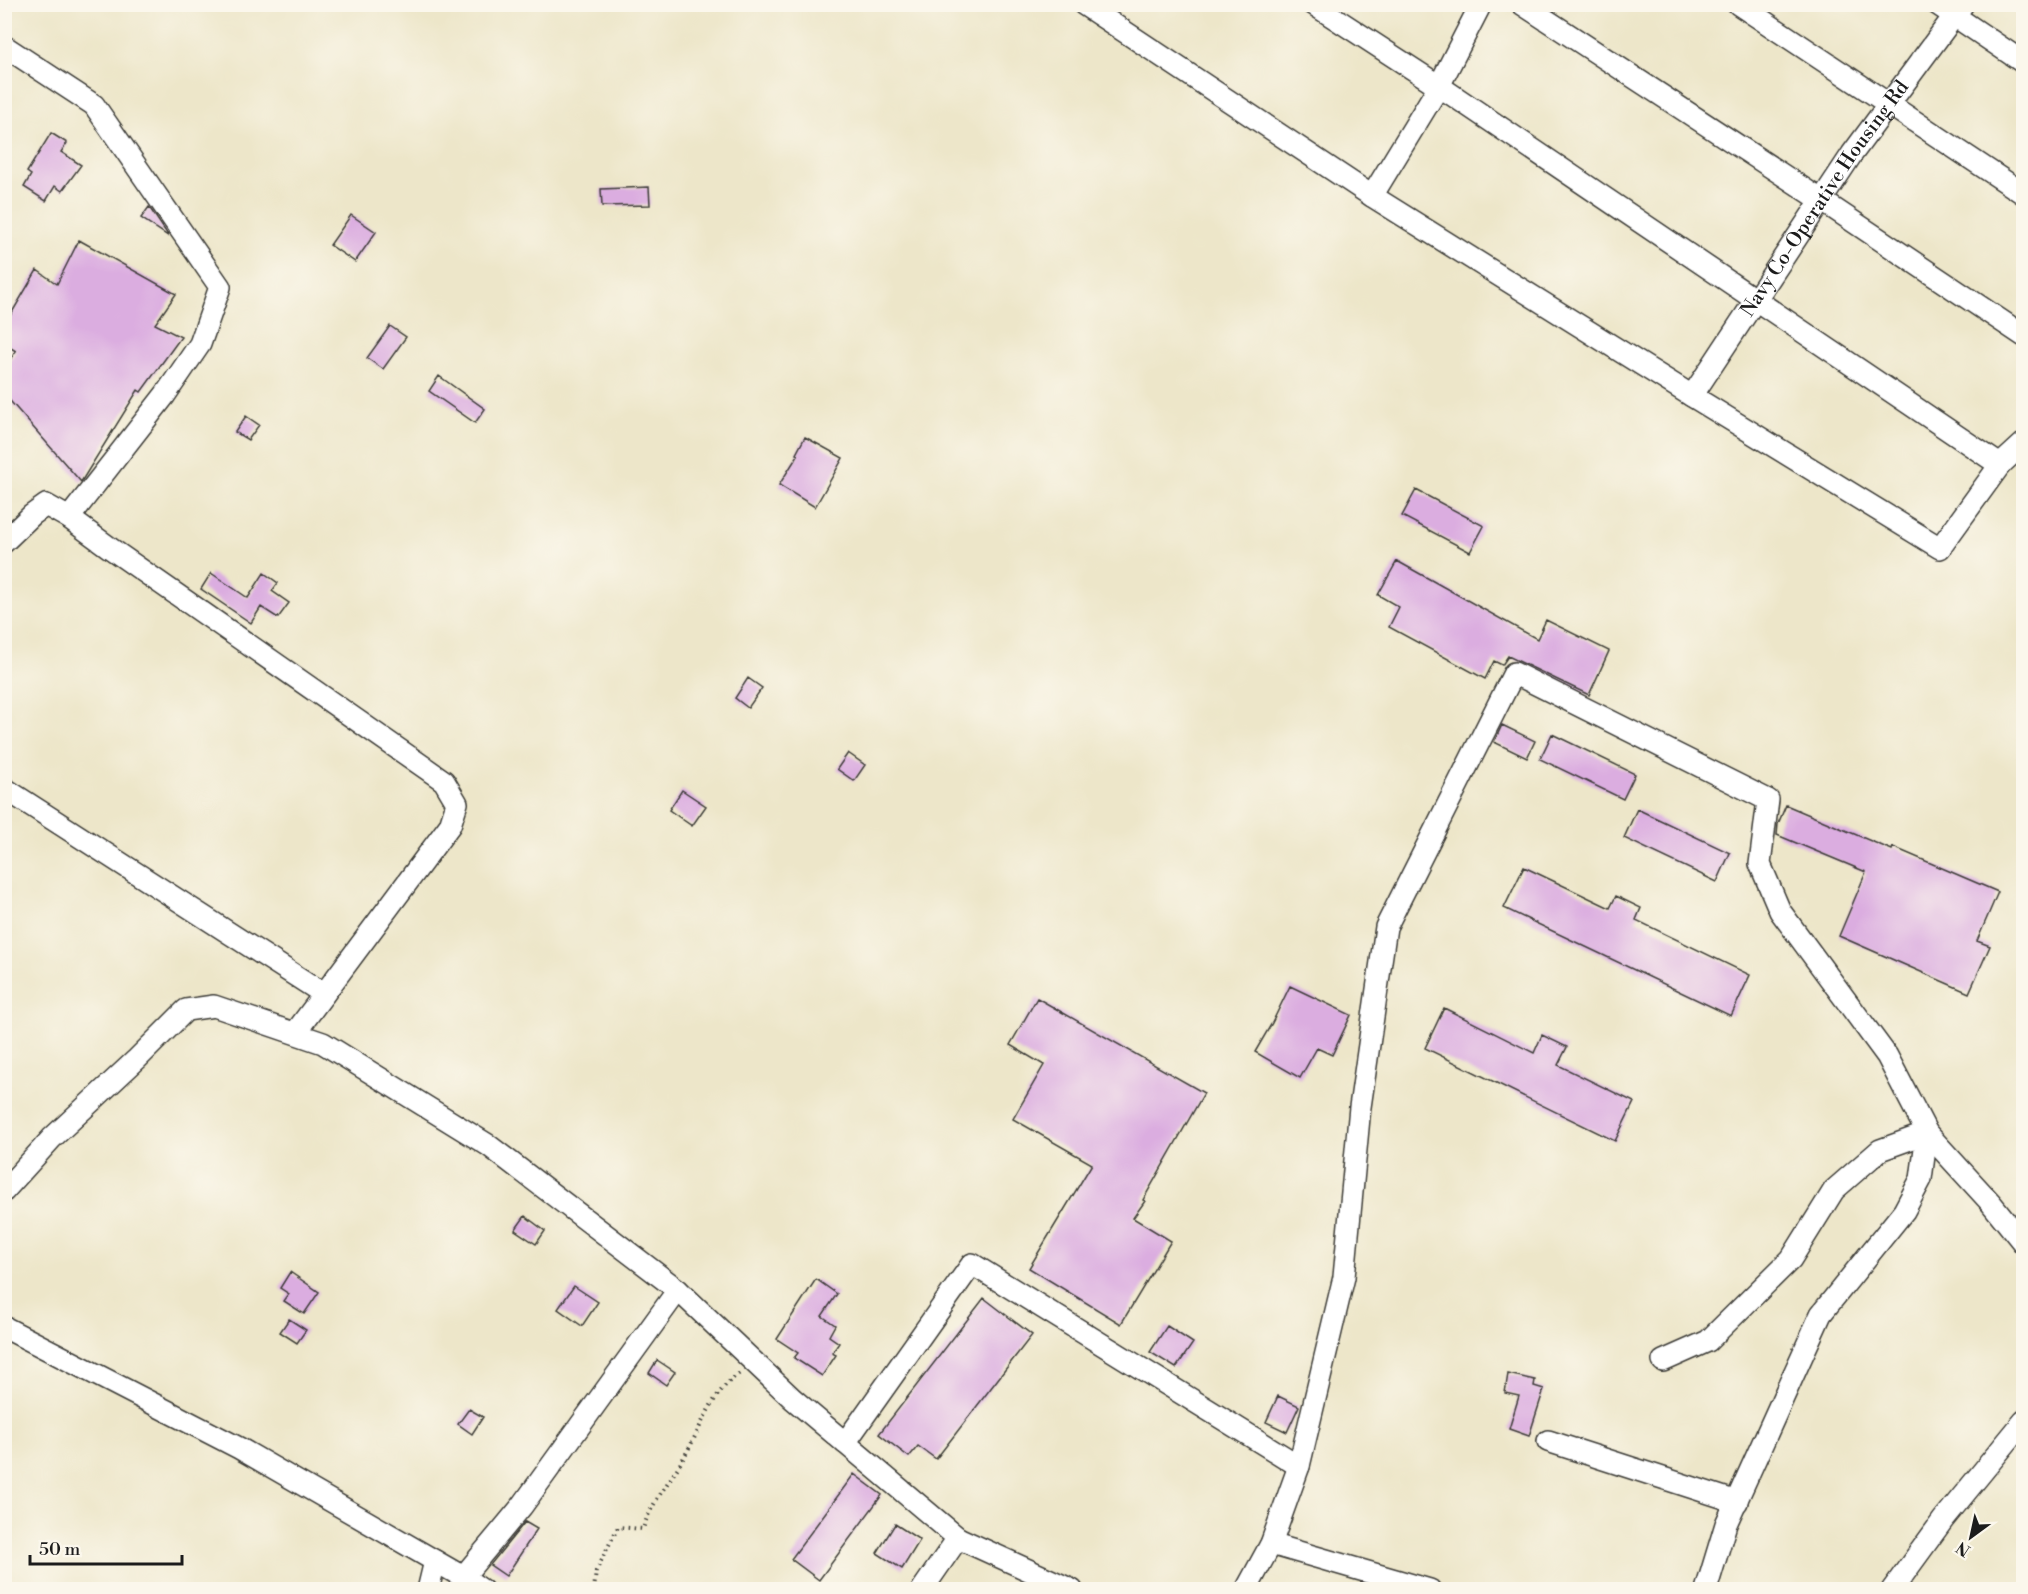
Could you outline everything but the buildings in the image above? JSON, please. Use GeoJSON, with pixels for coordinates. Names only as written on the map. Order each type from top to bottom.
{"type":"FeatureCollection","features":[{"type":"Feature","properties":{"kind":"street"},"geometry":{"type":"LineString","coordinates":[[1083,4],[1372,196],[1940,548],[2000,465],[2024,443]]}},
{"type":"Feature","properties":{"kind":"street"},"geometry":{"type":"LineString","coordinates":[[1313,4],[1439,86],[2000,465]]}},
{"type":"Feature","properties":{"kind":"street"},"geometry":{"type":"LineString","coordinates":[[1372,196],[1439,86],[1481,4]]}},
{"type":"Feature","properties":{"kind":"street"},"geometry":{"type":"LineString","coordinates":[[1522,4],[2024,336]]}},
{"type":"Feature","properties":{"kind":"street"},"geometry":{"type":"LineString","coordinates":[[1738,4],[2024,194]]}},
{"type":"Feature","properties":{"kind":"street"},"geometry":{"type":"LineString","coordinates":[[1952,8],[2024,63]]}},
{"type":"Feature","properties":{"kind":"street","name":"Navy Co-Operative Housing Rd"},"geometry":{"type":"LineString","coordinates":[[1692,396],[1821,200],[1889,104],[1952,8]]}},
{"type":"Feature","properties":{"kind":"street"},"geometry":{"type":"LineString","coordinates":[[4,46],[94,105],[220,287],[200,344],[165,395],[69,518]]}},
{"type":"Feature","properties":{"kind":"street"},"geometry":{"type":"LineString","coordinates":[[4,542],[46,505],[69,518],[110,549],[444,781],[457,803],[450,825],[295,1033]]}},
{"type":"Feature","properties":{"kind":"street"},"geometry":{"type":"LineString","coordinates":[[1246,1590],[1271,1544],[1299,1466],[1344,1277],[1360,1107],[1386,927],[1515,673],[1768,800],[1760,864],[1780,911],[1887,1056],[1927,1133],[1991,1203],[2024,1244]]}},
{"type":"Feature","properties":{"kind":"street"},"geometry":{"type":"LineString","coordinates":[[4,788],[324,994]]}},
{"type":"Feature","properties":{"kind":"street"},"geometry":{"type":"LineString","coordinates":[[4,1191],[52,1138],[186,1010],[214,1006],[323,1043],[488,1145],[678,1290],[793,1399],[958,1538],[1071,1590]]}},
{"type":"Feature","properties":{"kind":"street"},"geometry":{"type":"LineString","coordinates":[[1663,1361],[1708,1341],[1791,1259],[1834,1190],[1880,1150],[1927,1133]]}},
{"type":"Feature","properties":{"kind":"street"},"geometry":{"type":"LineString","coordinates":[[1706,1590],[1726,1524],[1821,1314],[1904,1211],[1921,1179],[1927,1133]]}},
{"type":"Feature","properties":{"kind":"street"},"geometry":{"type":"LineString","coordinates":[[845,1443],[972,1264],[1299,1466]]}},
{"type":"Feature","properties":{"kind":"street"},"geometry":{"type":"LineString","coordinates":[[463,1577],[522,1506],[678,1290]]}},
{"type":"Feature","properties":{"kind":"street"},"geometry":{"type":"LineString","coordinates":[[4,1327],[239,1448],[482,1590]]}},
{"type":"Feature","properties":{"kind":"street"},"geometry":{"type":"LineString","coordinates":[[1892,1590],[1943,1520],[2024,1421]]}},
{"type":"Feature","properties":{"kind":"street"},"geometry":{"type":"LineString","coordinates":[[1548,1441],[1737,1502]]}},
{"type":"Feature","properties":{"kind":"street"},"geometry":{"type":"LineString","coordinates":[[922,1590],[958,1538]]}},
{"type":"Feature","properties":{"kind":"street"},"geometry":{"type":"LineString","coordinates":[[1271,1544],[1431,1590]]}},
{"type":"Feature","properties":{"kind":"street"},"geometry":{"type":"LineString","coordinates":[[428,1590],[435,1561]]}},
{"type":"Feature","properties":{"kind":"path"},"geometry":{"type":"LineString","coordinates":[[594,1590],[596,1571],[618,1527],[643,1529],[647,1514],[685,1456],[711,1405],[732,1378],[755,1363]]}}]}
